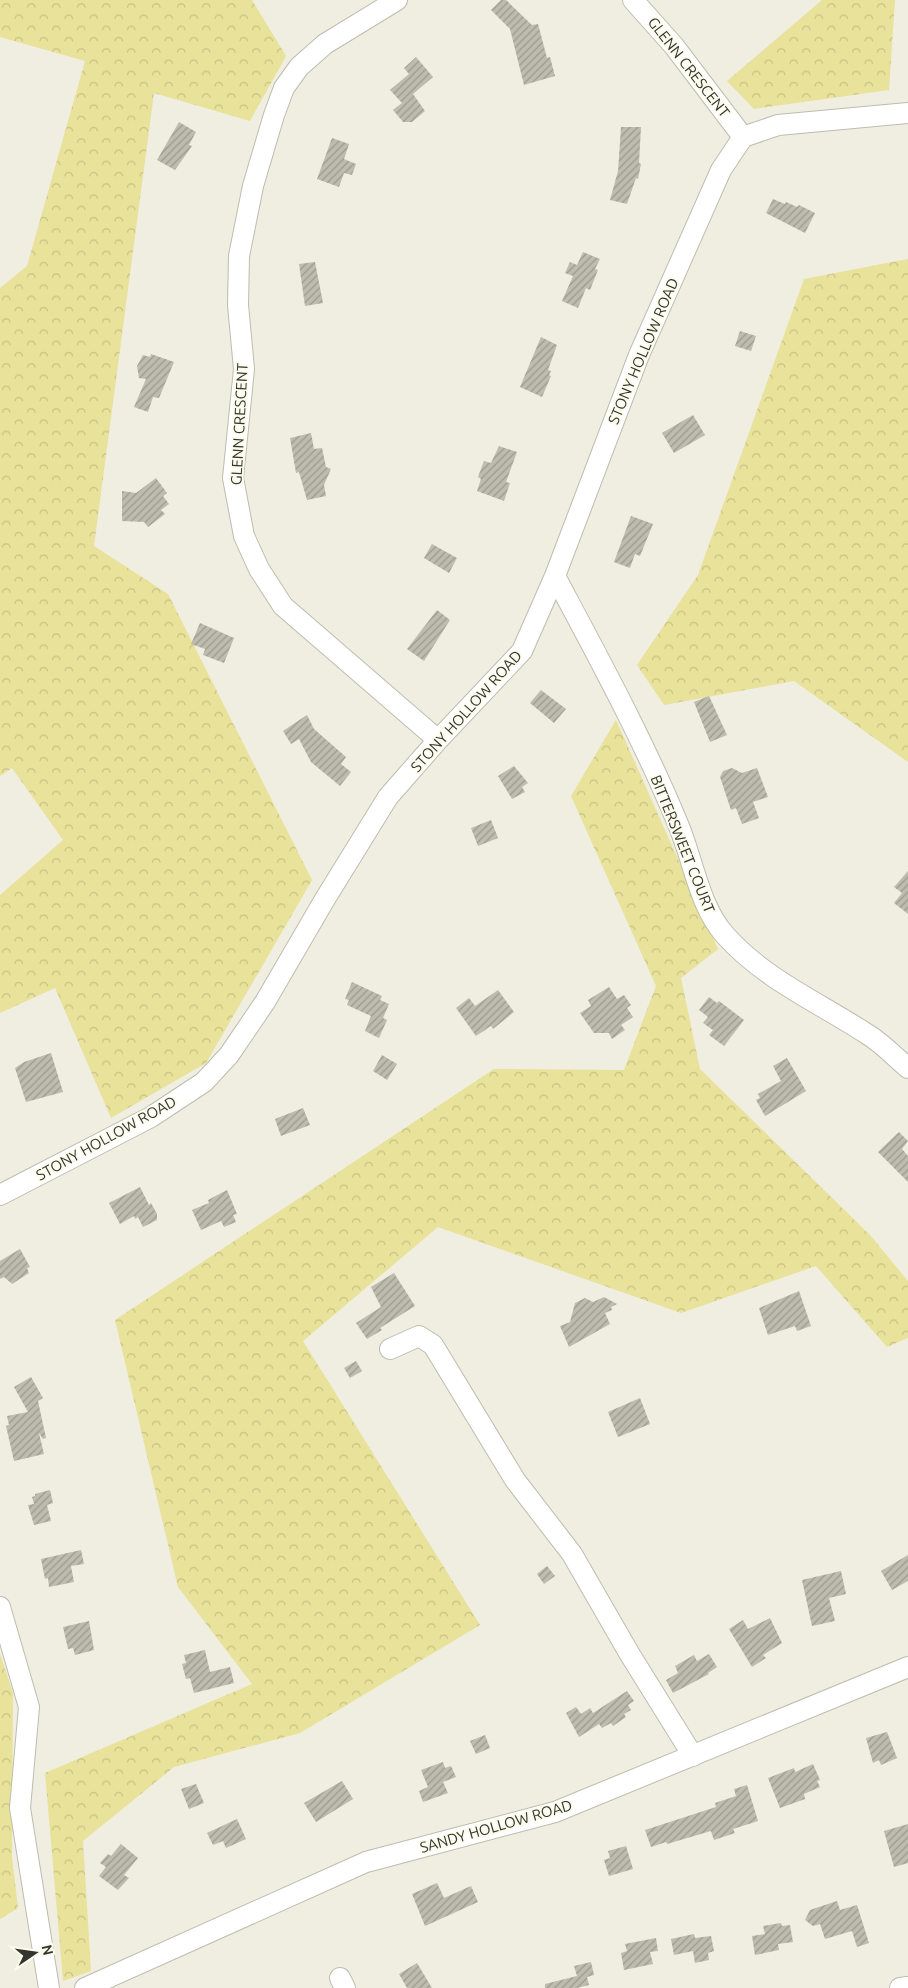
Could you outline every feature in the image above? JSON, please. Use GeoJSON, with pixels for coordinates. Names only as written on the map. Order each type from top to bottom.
{"type":"FeatureCollection","features":[{"type":"Feature","properties":{"kind":"street","name":"GLENN CRESCENT"},"geometry":{"type":"LineString","coordinates":[[397,0],[325,44],[299,67],[284,88],[274,115],[253,186],[239,256],[238,305],[244,369],[233,478],[244,536],[259,569],[283,606],[438,740]]}},
{"type":"Feature","properties":{"kind":"street","name":"GLENN CRESCENT"},"geometry":{"type":"LineString","coordinates":[[633,0],[674,46],[743,137]]}},
{"type":"Feature","properties":{"kind":"street"},"geometry":{"type":"LineString","coordinates":[[743,137],[778,126],[908,114]]}},
{"type":"Feature","properties":{"kind":"street","name":"STONY HOLLOW ROAD"},"geometry":{"type":"LineString","coordinates":[[0,1195],[151,1117],[204,1082],[228,1054],[265,1002],[325,899],[388,797],[438,740],[522,651],[555,576],[639,355],[722,170],[743,137]]}},
{"type":"Feature","properties":{"kind":"street","name":"BITTERSWEET COURT"},"geometry":{"type":"LineString","coordinates":[[555,576],[620,699],[679,824],[706,907],[723,933],[750,961],[797,992],[869,1035],[908,1068]]}},
{"type":"Feature","properties":{"kind":"street"},"geometry":{"type":"LineString","coordinates":[[390,1349],[419,1336],[433,1345],[515,1480],[572,1554],[629,1653],[694,1756]]}},
{"type":"Feature","properties":{"kind":"street"},"geometry":{"type":"LineString","coordinates":[[0,1607],[29,1707],[20,1808],[49,1988]]}},
{"type":"Feature","properties":{"kind":"street","name":"SANDY HOLLOW ROAD"},"geometry":{"type":"LineString","coordinates":[[85,1988],[366,1862],[555,1812],[907,1671]]}},
{"type":"Feature","properties":{"kind":"street"},"geometry":{"type":"LineString","coordinates":[[900,1988],[908,1987]]}},
{"type":"Feature","properties":{"kind":"green space"},"geometry":{"type":"Polygon","coordinates":[[[0,0],[252,0],[286,56],[250,121],[154,93],[94,546],[168,594],[312,880],[206,1063],[111,1118],[55,988],[0,1013],[0,895],[63,840],[12,768],[0,776],[0,288],[27,266],[85,61],[0,37],[0,0]]]}},
{"type":"Feature","properties":{"kind":"green space"},"geometry":{"type":"Polygon","coordinates":[[[822,0],[895,0],[889,90],[754,109],[727,81],[822,0]]]}},
{"type":"Feature","properties":{"kind":"green space"},"geometry":{"type":"Polygon","coordinates":[[[908,259],[908,762],[794,681],[664,705],[637,665],[698,575],[804,279],[908,259]]]}},
{"type":"Feature","properties":{"kind":"green space"},"geometry":{"type":"Polygon","coordinates":[[[616,720],[718,949],[681,978],[700,1069],[870,1235],[908,1281],[908,1338],[887,1347],[816,1266],[681,1313],[438,1227],[303,1341],[480,1625],[300,1733],[174,1767],[83,1841],[91,1971],[63,1981],[45,1773],[252,1684],[178,1587],[115,1320],[494,1069],[624,1070],[656,986],[571,796],[616,720]]]}},
{"type":"Feature","properties":{"kind":"green space"},"geometry":{"type":"Polygon","coordinates":[[[0,1654],[13,1693],[12,1857],[18,1908],[0,1919],[0,1654]]]}},
{"type":"Feature","properties":{"kind":"building"},"geometry":{"type":"Polygon","coordinates":[[[501,0],[506,0],[532,25],[538,24],[547,58],[550,57],[555,76],[524,85],[510,29],[491,10],[501,0]]]}},
{"type":"Feature","properties":{"kind":"building"},"geometry":{"type":"Polygon","coordinates":[[[416,57],[433,77],[413,94],[425,111],[412,122],[403,122],[393,110],[402,103],[390,90],[409,74],[404,68],[416,57]]]}},
{"type":"Feature","properties":{"kind":"building"},"geometry":{"type":"Polygon","coordinates":[[[179,122],[196,132],[189,145],[192,146],[175,170],[157,160],[179,122]]]}},
{"type":"Feature","properties":{"kind":"building"},"geometry":{"type":"Polygon","coordinates":[[[621,127],[641,127],[639,163],[641,164],[638,179],[636,178],[627,204],[610,200],[618,171],[621,127]]]}},
{"type":"Feature","properties":{"kind":"building"},"geometry":{"type":"Polygon","coordinates":[[[332,138],[349,144],[344,159],[356,164],[352,175],[344,173],[339,187],[317,179],[332,138]]]}},
{"type":"Feature","properties":{"kind":"building"},"geometry":{"type":"Polygon","coordinates":[[[773,199],[797,207],[799,205],[815,213],[805,233],[766,213],[773,199]]]}},
{"type":"Feature","properties":{"kind":"building"},"geometry":{"type":"Polygon","coordinates":[[[583,252],[600,259],[595,269],[598,270],[590,290],[586,288],[578,308],[562,301],[573,276],[565,273],[570,262],[577,265],[583,252]]]}},
{"type":"Feature","properties":{"kind":"building"},"geometry":{"type":"Polygon","coordinates":[[[315,262],[323,303],[305,306],[299,264],[315,262]]]}},
{"type":"Feature","properties":{"kind":"building"},"geometry":{"type":"Polygon","coordinates":[[[740,331],[756,336],[751,351],[735,346],[740,331]]]}},
{"type":"Feature","properties":{"kind":"building"},"geometry":{"type":"Polygon","coordinates":[[[541,337],[557,345],[548,370],[551,371],[549,375],[551,376],[542,397],[520,387],[541,337]]]}},
{"type":"Feature","properties":{"kind":"building"},"geometry":{"type":"Polygon","coordinates":[[[151,354],[174,362],[159,398],[153,397],[148,412],[134,407],[146,379],[139,378],[137,366],[143,355],[150,357],[151,354]]]}},
{"type":"Feature","properties":{"kind":"building"},"geometry":{"type":"Polygon","coordinates":[[[693,415],[705,435],[674,453],[662,433],[693,415]]]}},
{"type":"Feature","properties":{"kind":"building"},"geometry":{"type":"Polygon","coordinates":[[[311,433],[314,449],[322,448],[326,467],[331,469],[324,485],[326,496],[307,500],[299,472],[296,473],[290,438],[311,433]]]}},
{"type":"Feature","properties":{"kind":"building"},"geometry":{"type":"Polygon","coordinates":[[[499,446],[517,452],[506,482],[510,483],[504,501],[477,491],[481,479],[478,477],[484,461],[491,463],[499,446]]]}},
{"type":"Feature","properties":{"kind":"building"},"geometry":{"type":"Polygon","coordinates":[[[156,478],[167,493],[163,496],[169,504],[161,510],[165,514],[148,527],[144,522],[122,521],[122,491],[136,493],[156,478]]]}},
{"type":"Feature","properties":{"kind":"building"},"geometry":{"type":"Polygon","coordinates":[[[631,516],[653,524],[640,556],[635,554],[630,568],[614,562],[631,516]]]}},
{"type":"Feature","properties":{"kind":"building"},"geometry":{"type":"Polygon","coordinates":[[[432,544],[457,558],[449,573],[424,558],[432,544]]]}},
{"type":"Feature","properties":{"kind":"building"},"geometry":{"type":"Polygon","coordinates":[[[437,610],[450,620],[424,661],[407,649],[437,610]]]}},
{"type":"Feature","properties":{"kind":"building"},"geometry":{"type":"Polygon","coordinates":[[[200,623],[234,638],[224,663],[203,655],[205,649],[191,644],[200,623]]]}},
{"type":"Feature","properties":{"kind":"building"},"geometry":{"type":"Polygon","coordinates":[[[541,690],[566,709],[554,723],[530,703],[541,690]]]}},
{"type":"Feature","properties":{"kind":"building"},"geometry":{"type":"Polygon","coordinates":[[[709,696],[727,735],[710,742],[694,702],[709,696]]]}},
{"type":"Feature","properties":{"kind":"building"},"geometry":{"type":"Polygon","coordinates":[[[307,715],[314,729],[346,757],[341,764],[351,772],[340,786],[311,762],[299,739],[291,744],[283,731],[307,715]]]}},
{"type":"Feature","properties":{"kind":"building"},"geometry":{"type":"Polygon","coordinates":[[[514,766],[528,783],[522,787],[525,792],[512,799],[498,776],[514,766]]]}},
{"type":"Feature","properties":{"kind":"building"},"geometry":{"type":"Polygon","coordinates":[[[732,768],[742,773],[757,768],[768,797],[753,802],[759,818],[742,824],[736,808],[731,810],[720,777],[723,771],[732,768]]]}},
{"type":"Feature","properties":{"kind":"building"},"geometry":{"type":"Polygon","coordinates":[[[491,820],[498,838],[478,846],[471,828],[491,820]]]}},
{"type":"Feature","properties":{"kind":"building"},"geometry":{"type":"Polygon","coordinates":[[[908,871],[908,914],[894,903],[902,893],[894,887],[908,871]]]}},
{"type":"Feature","properties":{"kind":"building"},"geometry":{"type":"Polygon","coordinates":[[[352,982],[382,996],[380,1000],[389,1004],[383,1018],[387,1020],[379,1038],[365,1031],[371,1016],[347,1005],[349,1000],[345,999],[352,982]]]}},
{"type":"Feature","properties":{"kind":"building"},"geometry":{"type":"Polygon","coordinates":[[[609,987],[617,999],[624,995],[631,1005],[627,1008],[633,1017],[621,1025],[625,1030],[612,1039],[609,1033],[594,1033],[580,1013],[591,1006],[588,1000],[609,987]]]}},
{"type":"Feature","properties":{"kind":"building"},"geometry":{"type":"Polygon","coordinates":[[[498,990],[514,1012],[493,1029],[491,1026],[476,1036],[456,1008],[469,998],[475,1006],[498,990]]]}},
{"type":"Feature","properties":{"kind":"building"},"geometry":{"type":"Polygon","coordinates":[[[709,997],[717,1003],[719,1001],[744,1020],[724,1046],[709,1035],[713,1030],[703,1023],[708,1017],[699,1010],[709,997]]]}},
{"type":"Feature","properties":{"kind":"building"},"geometry":{"type":"Polygon","coordinates":[[[51,1053],[63,1092],[26,1102],[15,1068],[24,1062],[51,1053]]]}},
{"type":"Feature","properties":{"kind":"building"},"geometry":{"type":"Polygon","coordinates":[[[382,1055],[397,1064],[387,1080],[373,1071],[382,1055]]]}},
{"type":"Feature","properties":{"kind":"building"},"geometry":{"type":"Polygon","coordinates":[[[787,1058],[806,1091],[765,1116],[756,1100],[760,1098],[758,1094],[781,1081],[773,1066],[787,1058]]]}},
{"type":"Feature","properties":{"kind":"building"},"geometry":{"type":"Polygon","coordinates":[[[303,1108],[310,1125],[281,1136],[275,1119],[303,1108]]]}},
{"type":"Feature","properties":{"kind":"building"},"geometry":{"type":"Polygon","coordinates":[[[899,1132],[908,1141],[902,1149],[908,1156],[908,1182],[878,1152],[899,1132]]]}},
{"type":"Feature","properties":{"kind":"building"},"geometry":{"type":"Polygon","coordinates":[[[140,1187],[149,1205],[151,1203],[157,1214],[157,1220],[143,1227],[138,1217],[135,1219],[134,1216],[120,1224],[109,1203],[140,1187]]]}},
{"type":"Feature","properties":{"kind":"building"},"geometry":{"type":"Polygon","coordinates":[[[227,1190],[237,1214],[233,1215],[236,1222],[224,1227],[221,1221],[201,1230],[192,1210],[209,1203],[208,1200],[227,1190]]]}},
{"type":"Feature","properties":{"kind":"building"},"geometry":{"type":"Polygon","coordinates":[[[20,1249],[30,1267],[27,1268],[29,1273],[12,1284],[4,1277],[0,1279],[0,1261],[20,1249]]]}},
{"type":"Feature","properties":{"kind":"building"},"geometry":{"type":"Polygon","coordinates":[[[394,1273],[415,1306],[380,1328],[382,1330],[367,1339],[356,1323],[381,1307],[371,1287],[394,1273]]]}},
{"type":"Feature","properties":{"kind":"building"},"geometry":{"type":"Polygon","coordinates":[[[799,1291],[811,1326],[797,1331],[795,1326],[768,1335],[759,1308],[799,1291]]]}},
{"type":"Feature","properties":{"kind":"building"},"geometry":{"type":"Polygon","coordinates":[[[604,1297],[617,1304],[611,1307],[612,1310],[605,1313],[610,1324],[569,1347],[560,1326],[570,1322],[575,1303],[585,1298],[593,1302],[604,1297]]]}},
{"type":"Feature","properties":{"kind":"building"},"geometry":{"type":"Polygon","coordinates":[[[356,1361],[362,1371],[350,1378],[344,1368],[356,1361]]]}},
{"type":"Feature","properties":{"kind":"building"},"geometry":{"type":"Polygon","coordinates":[[[31,1377],[43,1398],[38,1401],[46,1438],[43,1439],[39,1433],[44,1454],[14,1461],[6,1426],[9,1425],[7,1416],[28,1412],[14,1387],[31,1377]]]}},
{"type":"Feature","properties":{"kind":"building"},"geometry":{"type":"Polygon","coordinates":[[[640,1398],[650,1424],[618,1437],[608,1412],[640,1398]]]}},
{"type":"Feature","properties":{"kind":"building"},"geometry":{"type":"Polygon","coordinates":[[[50,1490],[53,1503],[47,1505],[51,1521],[34,1525],[28,1505],[34,1504],[32,1497],[35,1494],[50,1490]]]}},
{"type":"Feature","properties":{"kind":"building"},"geometry":{"type":"Polygon","coordinates":[[[81,1550],[84,1564],[71,1566],[74,1582],[49,1587],[48,1578],[45,1579],[41,1559],[81,1550]]]}},
{"type":"Feature","properties":{"kind":"building"},"geometry":{"type":"Polygon","coordinates":[[[908,1555],[908,1581],[892,1590],[881,1571],[908,1555]]]}},
{"type":"Feature","properties":{"kind":"building"},"geometry":{"type":"Polygon","coordinates":[[[547,1566],[555,1576],[544,1584],[537,1574],[547,1566]]]}},
{"type":"Feature","properties":{"kind":"building"},"geometry":{"type":"Polygon","coordinates":[[[841,1571],[846,1594],[829,1598],[835,1621],[812,1626],[802,1580],[841,1571]]]}},
{"type":"Feature","properties":{"kind":"building"},"geometry":{"type":"Polygon","coordinates":[[[770,1618],[782,1643],[763,1655],[766,1658],[752,1667],[729,1629],[743,1620],[748,1629],[770,1618]]]}},
{"type":"Feature","properties":{"kind":"building"},"geometry":{"type":"Polygon","coordinates":[[[89,1621],[94,1650],[75,1655],[73,1648],[68,1649],[63,1627],[89,1621]]]}},
{"type":"Feature","properties":{"kind":"building"},"geometry":{"type":"Polygon","coordinates":[[[205,1650],[210,1672],[230,1667],[234,1683],[194,1693],[190,1678],[186,1679],[182,1664],[186,1663],[184,1655],[205,1650]]]}},
{"type":"Feature","properties":{"kind":"building"},"geometry":{"type":"Polygon","coordinates":[[[709,1654],[717,1667],[709,1674],[673,1693],[666,1680],[678,1673],[675,1666],[694,1655],[697,1661],[709,1654]]]}},
{"type":"Feature","properties":{"kind":"building"},"geometry":{"type":"Polygon","coordinates":[[[627,1691],[634,1701],[628,1705],[631,1710],[624,1714],[626,1717],[613,1726],[611,1723],[602,1728],[599,1724],[579,1737],[566,1713],[576,1707],[581,1714],[590,1708],[593,1713],[627,1691]]]}},
{"type":"Feature","properties":{"kind":"building"},"geometry":{"type":"Polygon","coordinates":[[[887,1732],[897,1758],[881,1765],[879,1760],[873,1763],[866,1738],[887,1732]]]}},
{"type":"Feature","properties":{"kind":"building"},"geometry":{"type":"Polygon","coordinates":[[[485,1735],[490,1748],[476,1754],[470,1741],[485,1735]]]}},
{"type":"Feature","properties":{"kind":"building"},"geometry":{"type":"Polygon","coordinates":[[[443,1762],[445,1768],[451,1766],[456,1777],[443,1782],[448,1793],[423,1802],[419,1791],[428,1787],[421,1770],[443,1762]]]}},
{"type":"Feature","properties":{"kind":"building"},"geometry":{"type":"Polygon","coordinates":[[[813,1764],[820,1780],[817,1781],[820,1787],[804,1794],[805,1799],[780,1808],[768,1778],[794,1768],[795,1772],[813,1764]]]}},
{"type":"Feature","properties":{"kind":"building"},"geometry":{"type":"Polygon","coordinates":[[[342,1781],[353,1799],[316,1822],[304,1803],[342,1781]]]}},
{"type":"Feature","properties":{"kind":"building"},"geometry":{"type":"Polygon","coordinates":[[[196,1784],[204,1803],[189,1809],[181,1789],[196,1784]]]}},
{"type":"Feature","properties":{"kind":"building"},"geometry":{"type":"Polygon","coordinates":[[[747,1785],[758,1821],[733,1829],[735,1833],[714,1840],[711,1831],[651,1847],[645,1830],[716,1807],[715,1803],[736,1796],[734,1789],[747,1785]]]}},
{"type":"Feature","properties":{"kind":"building"},"geometry":{"type":"Polygon","coordinates":[[[237,1819],[246,1839],[226,1848],[223,1841],[213,1845],[207,1833],[237,1819]]]}},
{"type":"Feature","properties":{"kind":"building"},"geometry":{"type":"Polygon","coordinates":[[[908,1824],[908,1863],[894,1867],[884,1831],[908,1824]]]}},
{"type":"Feature","properties":{"kind":"building"},"geometry":{"type":"Polygon","coordinates":[[[121,1844],[138,1858],[124,1875],[129,1878],[118,1890],[99,1876],[106,1867],[100,1863],[108,1854],[111,1856],[121,1844]]]}},
{"type":"Feature","properties":{"kind":"building"},"geometry":{"type":"Polygon","coordinates":[[[626,1846],[633,1869],[609,1876],[604,1860],[610,1858],[608,1851],[626,1846]]]}},
{"type":"Feature","properties":{"kind":"building"},"geometry":{"type":"Polygon","coordinates":[[[437,1883],[444,1898],[471,1886],[478,1902],[425,1926],[412,1894],[437,1883]]]}},
{"type":"Feature","properties":{"kind":"building"},"geometry":{"type":"Polygon","coordinates":[[[837,1901],[840,1910],[857,1905],[869,1943],[857,1947],[852,1931],[825,1939],[820,1924],[813,1926],[805,1920],[810,1910],[837,1901]]]}},
{"type":"Feature","properties":{"kind":"building"},"geometry":{"type":"Polygon","coordinates":[[[781,1923],[782,1926],[790,1925],[793,1942],[778,1944],[779,1950],[755,1955],[752,1936],[765,1934],[763,1926],[781,1923]]]}},
{"type":"Feature","properties":{"kind":"building"},"geometry":{"type":"Polygon","coordinates":[[[694,1934],[695,1938],[711,1936],[714,1951],[708,1953],[709,1960],[695,1963],[693,1951],[674,1955],[671,1939],[694,1934]]]}},
{"type":"Feature","properties":{"kind":"building"},"geometry":{"type":"Polygon","coordinates":[[[656,1938],[658,1951],[650,1952],[653,1964],[624,1970],[621,1953],[627,1951],[625,1944],[656,1938]]]}},
{"type":"Feature","properties":{"kind":"building"},"geometry":{"type":"Polygon","coordinates":[[[591,1962],[594,1975],[587,1977],[589,1985],[577,1988],[545,1988],[545,1984],[577,1976],[574,1966],[591,1962]]]}},
{"type":"Feature","properties":{"kind":"building"},"geometry":{"type":"Polygon","coordinates":[[[417,1963],[432,1988],[407,1988],[399,1974],[417,1963]]]}}]}
